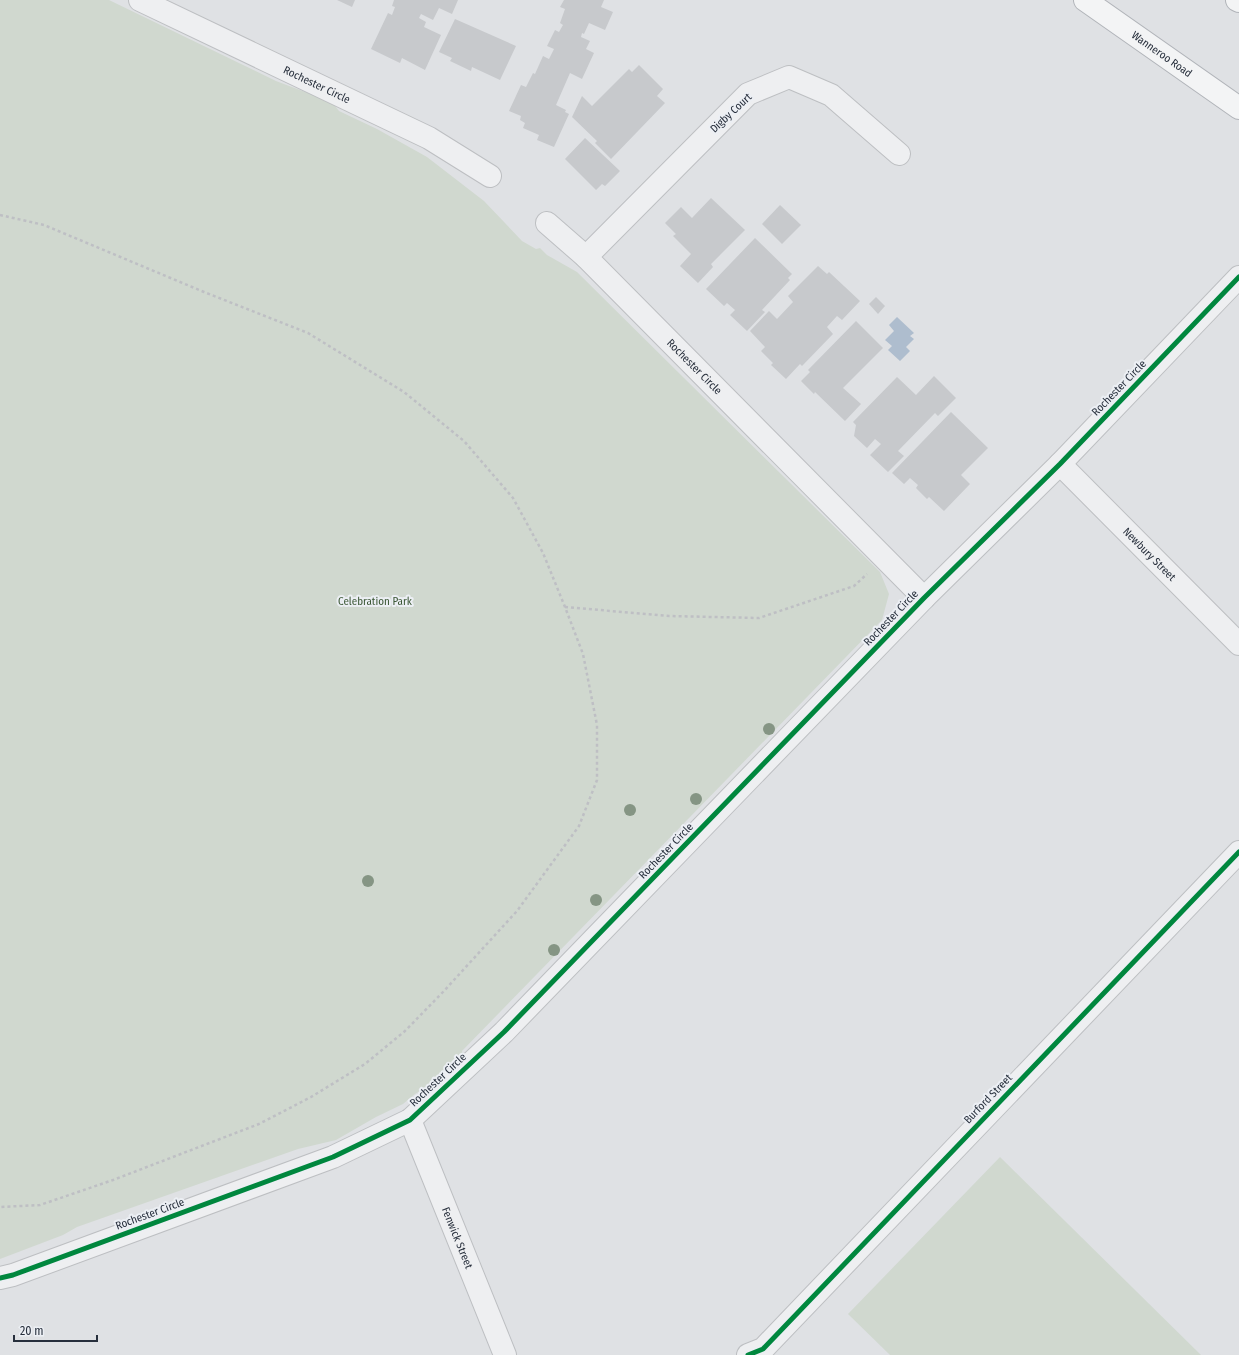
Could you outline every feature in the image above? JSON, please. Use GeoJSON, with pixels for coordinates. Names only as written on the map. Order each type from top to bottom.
{"type":"FeatureCollection","features":[{"type":"Feature","properties":{"kind":"highway","name":"Wanneroo Road"},"geometry":{"type":"LineString","coordinates":[[1085,0],[1239,108]]}},
{"type":"Feature","properties":{"kind":"street","name":"Rochester Circle"},"geometry":{"type":"LineString","coordinates":[[140,0],[429,138],[490,176]]}},
{"type":"Feature","properties":{"kind":"street","name":"Digby Court"},"geometry":{"type":"LineString","coordinates":[[586,257],[748,94],[789,77],[830,95],[899,154]]}},
{"type":"Feature","properties":{"kind":"street","name":"Rochester Circle"},"geometry":{"type":"LineString","coordinates":[[547,223],[586,257],[924,598]]}},
{"type":"Feature","properties":{"kind":"street","name":"Rochester Circle"},"geometry":{"type":"LineString","coordinates":[[0,1278],[21,1272],[333,1157],[410,1120],[504,1032],[924,598],[1060,464],[1239,277]]}},
{"type":"Feature","properties":{"kind":"street","name":"Newbury Street"},"geometry":{"type":"LineString","coordinates":[[1060,464],[1239,644]]}},
{"type":"Feature","properties":{"kind":"street","name":"Burford Street"},"geometry":{"type":"LineString","coordinates":[[748,1355],[763,1349],[1239,852]]}},
{"type":"Feature","properties":{"kind":"street","name":"Fenwick Street"},"geometry":{"type":"LineString","coordinates":[[410,1120],[505,1355]]}},
{"type":"Feature","properties":{"kind":"path"},"geometry":{"type":"LineString","coordinates":[[0,215],[44,225],[204,292],[308,333],[404,392],[464,441],[513,498],[543,553],[566,606],[583,654],[597,725],[597,780],[579,826],[518,911],[406,1031],[365,1064],[311,1097],[259,1124],[113,1180],[40,1205],[0,1207]]}},
{"type":"Feature","properties":{"kind":"path"},"geometry":{"type":"LineString","coordinates":[[566,606],[669,616],[759,618],[854,586],[884,557]]}},
{"type":"Feature","properties":{"kind":"green space","name":"Celebration Park"},"geometry":{"type":"Polygon","coordinates":[[[0,0],[109,0],[276,81],[332,102],[339,111],[377,129],[427,157],[484,201],[522,241],[536,249],[540,248],[547,255],[577,272],[880,572],[889,594],[882,620],[462,1051],[465,1064],[415,1094],[403,1104],[376,1117],[336,1140],[298,1149],[77,1227],[63,1235],[0,1259],[0,0]]]}},
{"type":"Feature","properties":{"kind":"green space"},"geometry":{"type":"Polygon","coordinates":[[[1000,1157],[1201,1355],[890,1355],[848,1314],[1000,1157]]]}},
{"type":"Feature","properties":{"kind":"water"},"geometry":{"type":"Polygon","coordinates":[[[897,317],[914,333],[910,336],[914,339],[906,347],[910,351],[900,361],[888,350],[892,346],[885,340],[894,331],[889,325],[897,317]]]}},
{"type":"Feature","properties":{"kind":"building"},"geometry":{"type":"Polygon","coordinates":[[[337,0],[355,0],[352,7],[337,0]]]}},
{"type":"Feature","properties":{"kind":"building"},"geometry":{"type":"Polygon","coordinates":[[[394,0],[458,0],[452,14],[439,8],[433,20],[421,14],[419,18],[426,22],[424,27],[441,35],[425,70],[402,58],[400,63],[371,49],[388,13],[392,15],[395,7],[392,6],[394,0]]]}},
{"type":"Feature","properties":{"kind":"building"},"geometry":{"type":"Polygon","coordinates":[[[564,0],[604,0],[601,7],[613,12],[605,30],[589,23],[584,34],[582,33],[581,37],[590,41],[586,49],[594,53],[582,79],[570,73],[556,105],[566,110],[565,112],[569,114],[554,147],[537,140],[539,135],[523,128],[525,123],[520,120],[521,116],[509,111],[521,85],[526,87],[533,73],[535,74],[543,56],[549,59],[554,49],[547,46],[555,30],[559,32],[563,25],[560,23],[565,9],[560,7],[564,0]]]}},
{"type":"Feature","properties":{"kind":"building"},"geometry":{"type":"Polygon","coordinates":[[[455,19],[516,46],[500,80],[472,67],[471,71],[450,61],[452,58],[439,52],[455,19]]]}},
{"type":"Feature","properties":{"kind":"building"},"geometry":{"type":"Polygon","coordinates":[[[639,65],[663,89],[657,96],[665,103],[611,159],[595,143],[597,141],[572,117],[582,96],[592,106],[629,69],[632,72],[639,65]]]}},
{"type":"Feature","properties":{"kind":"building"},"geometry":{"type":"Polygon","coordinates":[[[585,138],[620,171],[605,186],[602,184],[596,190],[565,159],[585,138]]]}},
{"type":"Feature","properties":{"kind":"building"},"geometry":{"type":"Polygon","coordinates":[[[711,198],[745,230],[711,264],[713,267],[698,283],[680,266],[691,254],[673,236],[676,234],[665,223],[681,207],[692,218],[711,198]]]}},
{"type":"Feature","properties":{"kind":"building"},"geometry":{"type":"Polygon","coordinates":[[[780,205],[801,225],[782,244],[762,224],[780,205]]]}},
{"type":"Feature","properties":{"kind":"building"},"geometry":{"type":"Polygon","coordinates":[[[755,238],[792,274],[788,278],[790,280],[762,310],[765,312],[747,331],[730,315],[735,310],[727,303],[724,306],[706,289],[755,238]]]}},
{"type":"Feature","properties":{"kind":"building"},"geometry":{"type":"Polygon","coordinates":[[[818,266],[827,274],[829,272],[860,301],[842,320],[837,316],[827,327],[833,334],[802,366],[800,364],[786,379],[771,365],[773,363],[761,351],[765,347],[750,331],[769,311],[777,319],[793,302],[788,296],[818,266]]]}},
{"type":"Feature","properties":{"kind":"building"},"geometry":{"type":"Polygon","coordinates":[[[876,297],[885,306],[878,314],[869,304],[876,297]]]}},
{"type":"Feature","properties":{"kind":"building"},"geometry":{"type":"Polygon","coordinates":[[[856,321],[883,348],[843,388],[861,404],[845,421],[815,392],[814,394],[801,381],[810,372],[808,370],[856,321]]]}},
{"type":"Feature","properties":{"kind":"building"},"geometry":{"type":"Polygon","coordinates":[[[934,376],[956,398],[938,416],[935,413],[898,451],[904,456],[888,472],[870,455],[881,444],[875,439],[867,448],[854,436],[856,425],[853,422],[897,377],[916,395],[934,376]]]}},
{"type":"Feature","properties":{"kind":"building"},"geometry":{"type":"Polygon","coordinates":[[[951,412],[988,448],[961,475],[970,484],[944,511],[929,497],[927,499],[916,488],[918,485],[910,478],[904,484],[892,473],[951,412]]]}},
{"type":"Feature","properties":{"kind":"cycle path"},"geometry":{"type":"LineString","coordinates":[[0,1278],[13,1275],[333,1157],[410,1120],[504,1032],[924,598],[1060,464],[1239,277]]}},
{"type":"Feature","properties":{"kind":"cycle path"},"geometry":{"type":"LineString","coordinates":[[748,1355],[763,1349],[1239,852]]}}]}
